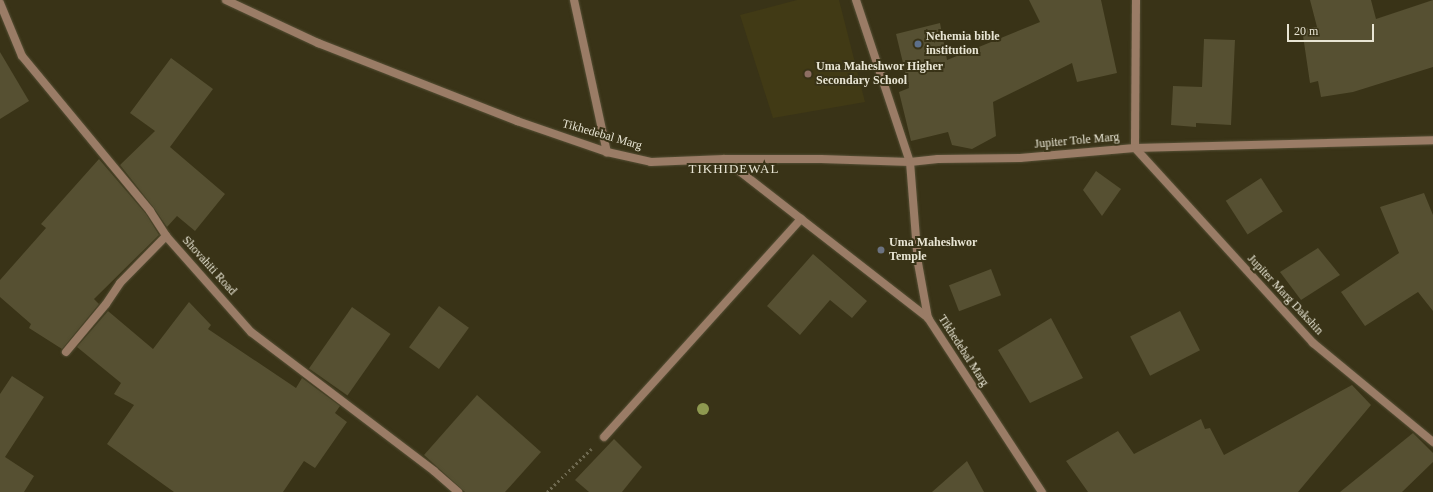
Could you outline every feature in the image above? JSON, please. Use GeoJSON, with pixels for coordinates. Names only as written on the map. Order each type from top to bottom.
{"type":"FeatureCollection","features":[{"type":"Feature","properties":{"kind":"street","name":"Tikhedebal Marg"},"geometry":{"type":"LineString","coordinates":[[226,0],[318,43],[517,121],[607,152],[651,162],[724,159],[928,318],[1042,492]]}},
{"type":"Feature","properties":{"kind":"street"},"geometry":{"type":"LineString","coordinates":[[574,0],[607,152]]}},
{"type":"Feature","properties":{"kind":"street"},"geometry":{"type":"LineString","coordinates":[[856,0],[910,162],[918,263],[928,318]]}},
{"type":"Feature","properties":{"kind":"street"},"geometry":{"type":"LineString","coordinates":[[1135,148],[1136,0]]}},
{"type":"Feature","properties":{"kind":"street","name":"Shovahiti Road"},"geometry":{"type":"LineString","coordinates":[[0,3],[22,56],[150,211],[166,236],[251,332],[434,471],[458,492]]}},
{"type":"Feature","properties":{"kind":"street","name":"Jupiter Tole Marg"},"geometry":{"type":"LineString","coordinates":[[724,159],[822,159],[910,162],[938,159],[1020,158],[1135,148],[1433,140]]}},
{"type":"Feature","properties":{"kind":"street","name":"Jupiter Marg Dakshin"},"geometry":{"type":"LineString","coordinates":[[1135,148],[1313,343],[1433,442]]}},
{"type":"Feature","properties":{"kind":"street"},"geometry":{"type":"LineString","coordinates":[[604,437],[801,219]]}},
{"type":"Feature","properties":{"kind":"street"},"geometry":{"type":"LineString","coordinates":[[66,352],[106,304],[120,283],[166,236]]}},
{"type":"Feature","properties":{"kind":"path"},"geometry":{"type":"LineString","coordinates":[[547,492],[604,437]]}},
{"type":"Feature","properties":{"kind":"shaded area","name":"Uma Maheshwor Higher Secondary School"},"geometry":{"type":"Polygon","coordinates":[[[797,0],[839,0],[865,102],[773,118],[740,15],[797,0]]]}},
{"type":"Feature","properties":{"kind":"building"},"geometry":{"type":"Polygon","coordinates":[[[1029,0],[1101,0],[1117,73],[1077,82],[1072,63],[993,102],[996,136],[972,149],[952,145],[948,132],[911,141],[899,92],[909,88],[896,34],[940,23],[947,60],[1040,22],[1029,0]]]}},
{"type":"Feature","properties":{"kind":"building"},"geometry":{"type":"Polygon","coordinates":[[[1310,0],[1371,0],[1376,19],[1433,0],[1433,67],[1353,92],[1321,97],[1318,81],[1310,83],[1302,29],[1317,27],[1310,0]]]}},
{"type":"Feature","properties":{"kind":"building"},"geometry":{"type":"Polygon","coordinates":[[[1204,39],[1235,40],[1231,125],[1196,123],[1196,127],[1171,125],[1173,86],[1202,87],[1204,39]]]}},
{"type":"Feature","properties":{"kind":"building"},"geometry":{"type":"Polygon","coordinates":[[[0,52],[29,101],[0,119],[0,52]]]}},
{"type":"Feature","properties":{"kind":"building"},"geometry":{"type":"Polygon","coordinates":[[[171,58],[213,89],[170,147],[225,194],[195,231],[177,216],[167,227],[120,165],[155,131],[130,113],[171,58]]]}},
{"type":"Feature","properties":{"kind":"building"},"geometry":{"type":"Polygon","coordinates":[[[99,159],[146,214],[159,235],[94,299],[99,304],[62,349],[29,328],[31,324],[0,297],[0,280],[46,228],[41,224],[99,159]]]}},
{"type":"Feature","properties":{"kind":"building"},"geometry":{"type":"Polygon","coordinates":[[[1096,171],[1121,189],[1102,216],[1083,190],[1096,171]]]}},
{"type":"Feature","properties":{"kind":"building"},"geometry":{"type":"Polygon","coordinates":[[[1261,178],[1283,212],[1248,234],[1226,201],[1261,178]]]}},
{"type":"Feature","properties":{"kind":"building"},"geometry":{"type":"Polygon","coordinates":[[[1424,193],[1433,215],[1433,311],[1418,292],[1365,326],[1341,292],[1399,253],[1380,207],[1424,193]]]}},
{"type":"Feature","properties":{"kind":"building"},"geometry":{"type":"Polygon","coordinates":[[[1318,248],[1340,275],[1301,300],[1280,272],[1318,248]]]}},
{"type":"Feature","properties":{"kind":"building"},"geometry":{"type":"Polygon","coordinates":[[[813,254],[867,301],[852,318],[830,300],[800,335],[767,306],[813,254]]]}},
{"type":"Feature","properties":{"kind":"building"},"geometry":{"type":"Polygon","coordinates":[[[991,269],[1001,295],[959,311],[949,285],[991,269]]]}},
{"type":"Feature","properties":{"kind":"building"},"geometry":{"type":"Polygon","coordinates":[[[189,302],[211,325],[208,329],[296,388],[302,378],[340,406],[335,413],[347,422],[315,468],[304,461],[283,492],[174,492],[107,444],[134,405],[114,394],[121,383],[77,347],[108,311],[153,349],[189,302]]]}},
{"type":"Feature","properties":{"kind":"building"},"geometry":{"type":"Polygon","coordinates":[[[439,306],[469,328],[439,369],[409,347],[439,306]]]}},
{"type":"Feature","properties":{"kind":"building"},"geometry":{"type":"Polygon","coordinates":[[[352,307],[391,334],[347,395],[309,368],[352,307]]]}},
{"type":"Feature","properties":{"kind":"building"},"geometry":{"type":"Polygon","coordinates":[[[1180,311],[1200,350],[1150,376],[1130,336],[1180,311]]]}},
{"type":"Feature","properties":{"kind":"building"},"geometry":{"type":"Polygon","coordinates":[[[1051,318],[1083,378],[1030,403],[998,350],[1051,318]]]}},
{"type":"Feature","properties":{"kind":"building"},"geometry":{"type":"Polygon","coordinates":[[[12,376],[44,397],[5,457],[34,476],[24,492],[0,492],[0,394],[12,376]]]}},
{"type":"Feature","properties":{"kind":"building"},"geometry":{"type":"Polygon","coordinates":[[[1352,385],[1371,405],[1298,492],[1088,492],[1066,461],[1118,431],[1134,454],[1201,419],[1205,429],[1210,428],[1224,455],[1352,385]]]}},
{"type":"Feature","properties":{"kind":"building"},"geometry":{"type":"Polygon","coordinates":[[[477,395],[541,452],[505,492],[465,492],[424,455],[477,395]]]}},
{"type":"Feature","properties":{"kind":"building"},"geometry":{"type":"Polygon","coordinates":[[[1413,433],[1433,453],[1433,462],[1402,492],[1340,492],[1413,433]]]}},
{"type":"Feature","properties":{"kind":"building"},"geometry":{"type":"Polygon","coordinates":[[[614,439],[642,467],[622,492],[589,492],[575,480],[614,439]]]}},
{"type":"Feature","properties":{"kind":"building"},"geometry":{"type":"Polygon","coordinates":[[[967,461],[984,492],[932,492],[967,461]]]}},
{"type":"Feature","properties":{"kind":"place","name":"Nehemia bible institution"},"geometry":{"type":"Point","coordinates":[918,44]}},
{"type":"Feature","properties":{"kind":"place","name":"Uma Maheshwor Higher Secondary School"},"geometry":{"type":"Point","coordinates":[808,74]}},
{"type":"Feature","properties":{"kind":"place","name":"Uma Maheshwor Temple"},"geometry":{"type":"Point","coordinates":[881,250]}},
{"type":"Feature","properties":{"kind":"district","name":"TIKHIDEWAL"},"geometry":{"type":"Point","coordinates":[734,169]}}]}
